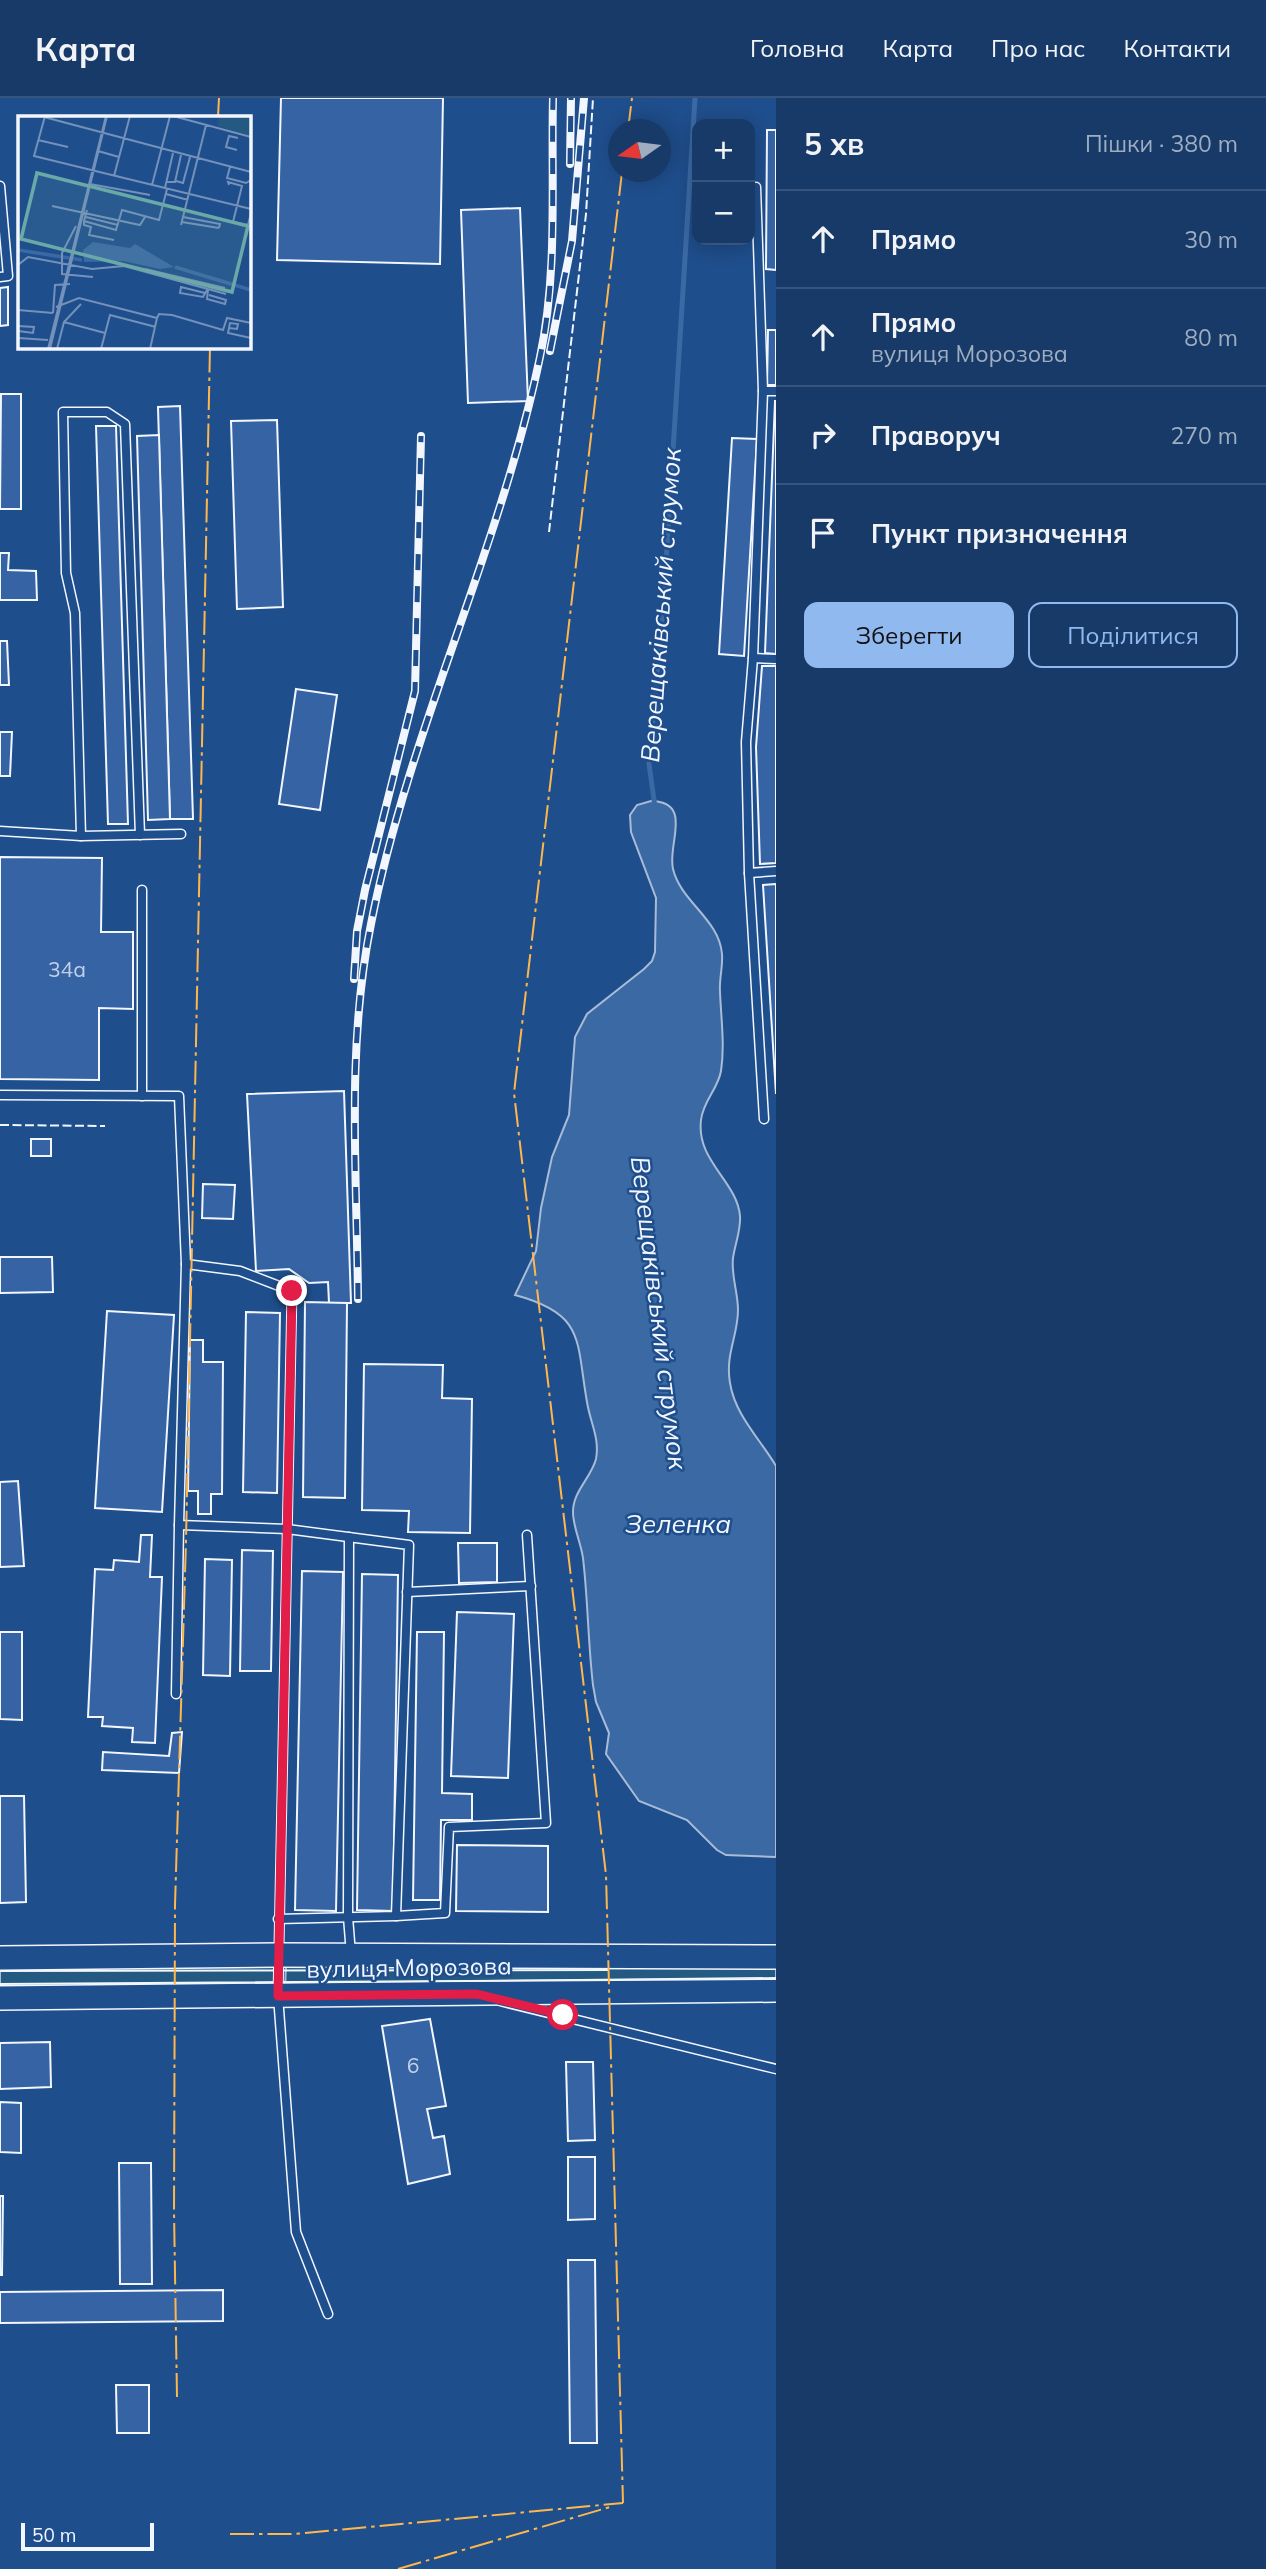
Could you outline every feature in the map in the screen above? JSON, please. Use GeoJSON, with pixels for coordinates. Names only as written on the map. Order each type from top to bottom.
{"type":"FeatureCollection","features":[{"type":"Feature","properties":{"kind":"main road","name":"вулиця Морозова"},"geometry":{"type":"LineString","coordinates":[[0,1958],[278,1955],[776,1957]]}},
{"type":"Feature","properties":{"kind":"main road","name":"вулиця Морозова"},"geometry":{"type":"LineString","coordinates":[[0,1997],[776,1990]]}},
{"type":"Feature","properties":{"kind":"lane"},"geometry":{"type":"LineString","coordinates":[[0,186],[8,276],[0,276]]}},
{"type":"Feature","properties":{"kind":"lane"},"geometry":{"type":"LineString","coordinates":[[756,187],[762,391],[753,658],[746,742],[749,873],[764,1119]]}},
{"type":"Feature","properties":{"kind":"lane"},"geometry":{"type":"LineString","coordinates":[[762,391],[776,391]]}},
{"type":"Feature","properties":{"kind":"lane"},"geometry":{"type":"LineString","coordinates":[[81,836],[75,613],[66,573],[63,412],[107,412],[125,424],[140,835]]}},
{"type":"Feature","properties":{"kind":"lane"},"geometry":{"type":"LineString","coordinates":[[753,658],[776,659]]}},
{"type":"Feature","properties":{"kind":"lane"},"geometry":{"type":"LineString","coordinates":[[0,831],[81,836],[181,834]]}},
{"type":"Feature","properties":{"kind":"lane"},"geometry":{"type":"LineString","coordinates":[[749,873],[776,871]]}},
{"type":"Feature","properties":{"kind":"lane"},"geometry":{"type":"LineString","coordinates":[[142,890],[142,1096]]}},
{"type":"Feature","properties":{"kind":"lane"},"geometry":{"type":"LineString","coordinates":[[0,1095],[179,1096],[186,1264],[176,1694]]}},
{"type":"Feature","properties":{"kind":"lane"},"geometry":{"type":"LineString","coordinates":[[186,1264],[240,1271],[292,1291],[278,1996],[296,2232],[328,2314]]}},
{"type":"Feature","properties":{"kind":"lane"},"geometry":{"type":"LineString","coordinates":[[179,1525],[288,1529],[409,1545],[396,1916]]}},
{"type":"Feature","properties":{"kind":"lane"},"geometry":{"type":"LineString","coordinates":[[278,1919],[445,1913],[449,1827],[546,1823],[527,1535]]}},
{"type":"Feature","properties":{"kind":"lane"},"geometry":{"type":"LineString","coordinates":[[349,1537],[348,1917],[351,1955]]}},
{"type":"Feature","properties":{"kind":"lane"},"geometry":{"type":"LineString","coordinates":[[407,1592],[531,1586]]}},
{"type":"Feature","properties":{"kind":"lane"},"geometry":{"type":"LineString","coordinates":[[477,1994],[776,2069]]}},
{"type":"Feature","properties":{"kind":"shaded area"},"geometry":{"type":"Polygon","coordinates":[[[776,1963],[776,1986],[285,1989],[286,1964],[776,1963]]]}},
{"type":"Feature","properties":{"kind":"shaded area"},"geometry":{"type":"Polygon","coordinates":[[[274,1964],[274,1985],[0,1990],[0,1966],[274,1964]]]}},
{"type":"Feature","properties":{"kind":"water","name":"Зеленка"},"geometry":{"type":"Polygon","coordinates":[[[651,801],[664,803],[672,809],[676,826],[672,859],[677,881],[714,931],[722,954],[722,1061],[717,1084],[702,1113],[701,1134],[710,1159],[732,1192],[740,1216],[733,1258],[738,1310],[729,1363],[730,1383],[737,1406],[776,1466],[776,1857],[726,1855],[717,1850],[687,1820],[639,1801],[606,1754],[609,1733],[596,1702],[593,1685],[583,1558],[573,1518],[576,1498],[594,1466],[597,1451],[578,1346],[574,1333],[555,1311],[515,1295],[536,1251],[541,1208],[552,1157],[569,1115],[575,1037],[587,1014],[644,969],[652,961],[655,952],[656,898],[631,832],[630,815],[637,805],[651,801]]]}},
{"type":"Feature","properties":{"kind":"building"},"geometry":{"type":"Polygon","coordinates":[[[281,98],[443,98],[440,264],[277,260],[281,98]]]}},
{"type":"Feature","properties":{"kind":"building"},"geometry":{"type":"Polygon","coordinates":[[[767,130],[776,130],[776,270],[766,269],[767,130]]]}},
{"type":"Feature","properties":{"kind":"building"},"geometry":{"type":"Polygon","coordinates":[[[520,208],[528,401],[468,403],[461,210],[520,208]]]}},
{"type":"Feature","properties":{"kind":"building"},"geometry":{"type":"Polygon","coordinates":[[[8,287],[8,325],[0,326],[0,288],[8,287]]]}},
{"type":"Feature","properties":{"kind":"building"},"geometry":{"type":"Polygon","coordinates":[[[768,330],[776,330],[776,385],[767,385],[768,330]]]}},
{"type":"Feature","properties":{"kind":"building"},"geometry":{"type":"Polygon","coordinates":[[[1,394],[21,394],[21,509],[0,509],[1,394]]]}},
{"type":"Feature","properties":{"kind":"building"},"geometry":{"type":"Polygon","coordinates":[[[776,401],[776,654],[765,653],[776,401]]]}},
{"type":"Feature","properties":{"kind":"building"},"geometry":{"type":"Polygon","coordinates":[[[180,406],[193,819],[170,819],[158,407],[180,406]]]}},
{"type":"Feature","properties":{"kind":"building"},"geometry":{"type":"Polygon","coordinates":[[[277,420],[283,607],[237,609],[231,421],[277,420]]]}},
{"type":"Feature","properties":{"kind":"building"},"geometry":{"type":"Polygon","coordinates":[[[96,426],[116,426],[128,824],[108,824],[96,426]]]}},
{"type":"Feature","properties":{"kind":"building"},"geometry":{"type":"Polygon","coordinates":[[[159,435],[170,819],[148,820],[137,436],[159,435]]]}},
{"type":"Feature","properties":{"kind":"building"},"geometry":{"type":"Polygon","coordinates":[[[732,438],[757,439],[744,656],[719,654],[732,438]]]}},
{"type":"Feature","properties":{"kind":"building"},"geometry":{"type":"Polygon","coordinates":[[[0,553],[9,553],[8,570],[36,571],[37,600],[0,600],[0,553]]]}},
{"type":"Feature","properties":{"kind":"building"},"geometry":{"type":"Polygon","coordinates":[[[0,641],[7,641],[9,685],[0,685],[0,641]]]}},
{"type":"Feature","properties":{"kind":"building"},"geometry":{"type":"Polygon","coordinates":[[[762,666],[776,666],[776,863],[760,864],[756,747],[762,666]]]}},
{"type":"Feature","properties":{"kind":"building"},"geometry":{"type":"Polygon","coordinates":[[[296,689],[337,695],[320,810],[279,804],[296,689]]]}},
{"type":"Feature","properties":{"kind":"building"},"geometry":{"type":"Polygon","coordinates":[[[0,732],[12,732],[10,776],[0,776],[0,732]]]}},
{"type":"Feature","properties":{"kind":"building"},"geometry":{"type":"Polygon","coordinates":[[[0,857],[102,858],[101,932],[133,932],[133,1009],[99,1008],[99,1080],[0,1079],[0,857]]]}},
{"type":"Feature","properties":{"kind":"building"},"geometry":{"type":"Polygon","coordinates":[[[776,884],[776,1094],[763,885],[776,884]]]}},
{"type":"Feature","properties":{"kind":"building"},"geometry":{"type":"Polygon","coordinates":[[[344,1091],[351,1303],[329,1303],[328,1282],[309,1283],[289,1269],[256,1271],[247,1094],[344,1091]]]}},
{"type":"Feature","properties":{"kind":"building"},"geometry":{"type":"Polygon","coordinates":[[[31,1139],[51,1139],[51,1156],[31,1156],[31,1139]]]}},
{"type":"Feature","properties":{"kind":"building"},"geometry":{"type":"Polygon","coordinates":[[[203,1184],[235,1185],[233,1219],[202,1218],[203,1184]]]}},
{"type":"Feature","properties":{"kind":"building"},"geometry":{"type":"Polygon","coordinates":[[[0,1257],[52,1257],[53,1292],[0,1293],[0,1257]]]}},
{"type":"Feature","properties":{"kind":"building"},"geometry":{"type":"Polygon","coordinates":[[[305,1302],[347,1303],[345,1498],[303,1497],[305,1302]]]}},
{"type":"Feature","properties":{"kind":"building"},"geometry":{"type":"Polygon","coordinates":[[[107,1311],[174,1315],[162,1512],[95,1508],[107,1311]]]}},
{"type":"Feature","properties":{"kind":"building"},"geometry":{"type":"Polygon","coordinates":[[[246,1312],[280,1313],[277,1493],[243,1492],[246,1312]]]}},
{"type":"Feature","properties":{"kind":"building"},"geometry":{"type":"Polygon","coordinates":[[[190,1340],[203,1340],[203,1362],[223,1362],[222,1494],[211,1494],[211,1514],[198,1514],[198,1491],[188,1491],[190,1340]]]}},
{"type":"Feature","properties":{"kind":"building"},"geometry":{"type":"Polygon","coordinates":[[[364,1364],[443,1365],[442,1398],[472,1399],[470,1533],[408,1532],[409,1511],[362,1510],[364,1364]]]}},
{"type":"Feature","properties":{"kind":"building"},"geometry":{"type":"Polygon","coordinates":[[[18,1481],[24,1566],[0,1567],[0,1482],[18,1481]]]}},
{"type":"Feature","properties":{"kind":"building"},"geometry":{"type":"Polygon","coordinates":[[[141,1535],[152,1535],[150,1577],[162,1577],[155,1743],[132,1742],[133,1728],[102,1726],[103,1717],[88,1717],[95,1569],[113,1570],[114,1560],[139,1562],[141,1535]]]}},
{"type":"Feature","properties":{"kind":"building"},"geometry":{"type":"Polygon","coordinates":[[[458,1543],[497,1543],[497,1582],[459,1583],[458,1543]]]}},
{"type":"Feature","properties":{"kind":"building"},"geometry":{"type":"Polygon","coordinates":[[[242,1550],[273,1551],[271,1671],[240,1671],[242,1550]]]}},
{"type":"Feature","properties":{"kind":"building"},"geometry":{"type":"Polygon","coordinates":[[[205,1559],[232,1560],[230,1676],[203,1675],[205,1559]]]}},
{"type":"Feature","properties":{"kind":"building"},"geometry":{"type":"Polygon","coordinates":[[[302,1571],[343,1572],[336,1911],[295,1910],[302,1571]]]}},
{"type":"Feature","properties":{"kind":"building"},"geometry":{"type":"Polygon","coordinates":[[[362,1574],[398,1575],[393,1911],[357,1910],[362,1574]]]}},
{"type":"Feature","properties":{"kind":"building"},"geometry":{"type":"Polygon","coordinates":[[[457,1612],[514,1614],[508,1778],[451,1776],[457,1612]]]}},
{"type":"Feature","properties":{"kind":"building"},"geometry":{"type":"Polygon","coordinates":[[[0,1632],[22,1632],[22,1720],[0,1719],[0,1632]]]}},
{"type":"Feature","properties":{"kind":"building"},"geometry":{"type":"Polygon","coordinates":[[[417,1632],[444,1632],[442,1793],[472,1794],[472,1820],[441,1820],[440,1900],[413,1900],[417,1632]]]}},
{"type":"Feature","properties":{"kind":"building"},"geometry":{"type":"Polygon","coordinates":[[[182,1732],[179,1773],[102,1770],[103,1752],[169,1756],[172,1733],[182,1732]]]}},
{"type":"Feature","properties":{"kind":"building"},"geometry":{"type":"Polygon","coordinates":[[[0,1796],[24,1796],[26,1902],[0,1903],[0,1796]]]}},
{"type":"Feature","properties":{"kind":"building"},"geometry":{"type":"Polygon","coordinates":[[[457,1845],[548,1846],[548,1912],[456,1911],[457,1845]]]}},
{"type":"Feature","properties":{"kind":"building"},"geometry":{"type":"Polygon","coordinates":[[[430,2019],[446,2106],[427,2109],[433,2138],[444,2136],[450,2174],[408,2184],[382,2026],[430,2019]]]}},
{"type":"Feature","properties":{"kind":"building"},"geometry":{"type":"Polygon","coordinates":[[[50,2042],[51,2087],[0,2089],[0,2043],[50,2042]]]}},
{"type":"Feature","properties":{"kind":"building"},"geometry":{"type":"Polygon","coordinates":[[[566,2062],[593,2062],[595,2140],[568,2141],[566,2062]]]}},
{"type":"Feature","properties":{"kind":"building"},"geometry":{"type":"Polygon","coordinates":[[[0,2102],[21,2103],[21,2153],[0,2152],[0,2102]]]}},
{"type":"Feature","properties":{"kind":"building"},"geometry":{"type":"Polygon","coordinates":[[[568,2157],[595,2157],[595,2219],[568,2220],[568,2157]]]}},
{"type":"Feature","properties":{"kind":"building"},"geometry":{"type":"Polygon","coordinates":[[[119,2163],[151,2163],[152,2284],[120,2284],[119,2163]]]}},
{"type":"Feature","properties":{"kind":"building"},"geometry":{"type":"Polygon","coordinates":[[[0,2196],[3,2196],[2,2275],[0,2275],[0,2196]]]}},
{"type":"Feature","properties":{"kind":"building"},"geometry":{"type":"Polygon","coordinates":[[[568,2260],[595,2260],[597,2443],[570,2443],[568,2260]]]}},
{"type":"Feature","properties":{"kind":"building"},"geometry":{"type":"Polygon","coordinates":[[[223,2290],[223,2321],[0,2323],[0,2292],[223,2290]]]}},
{"type":"Feature","properties":{"kind":"building"},"geometry":{"type":"Polygon","coordinates":[[[116,2385],[149,2385],[149,2433],[117,2433],[116,2385]]]}},
{"type":"Feature","properties":{"kind":"waterway","name":"Верещаківський струмок"},"geometry":{"type":"LineString","coordinates":[[655,807],[649,764],[664,595],[695,98]]}},
{"type":"Feature","properties":{"kind":"tram line"},"geometry":{"type":"LineString","coordinates":[[0,1971],[608,1970]]}},
{"type":"Feature","properties":{"kind":"tram line"},"geometry":{"type":"LineString","coordinates":[[0,1984],[776,1979]]}},
{"type":"Feature","properties":{"kind":"railway"},"geometry":{"type":"LineString","coordinates":[[358,1299],[355,1111],[358,1017],[363,970],[388,852],[408,781],[502,500],[540,357],[546,325],[551,261],[553,98]]}},
{"type":"Feature","properties":{"kind":"railway"},"geometry":{"type":"LineString","coordinates":[[570,164],[571,98]]}},
{"type":"Feature","properties":{"kind":"railway"},"geometry":{"type":"LineString","coordinates":[[550,351],[572,241],[584,98]]}},
{"type":"Feature","properties":{"kind":"railway"},"geometry":{"type":"LineString","coordinates":[[354,979],[357,931],[365,890],[415,691],[421,436]]}},
{"type":"Feature","properties":{"kind":"fence"},"geometry":{"type":"LineString","coordinates":[[549,532],[586,214],[593,98]]}},
{"type":"Feature","properties":{"kind":"fence"},"geometry":{"type":"LineString","coordinates":[[0,1125],[105,1126]]}},
{"type":"Feature","properties":{"kind":"power"},"geometry":{"type":"LineString","coordinates":[[218,116],[219,98]]}},
{"type":"Feature","properties":{"kind":"power"},"geometry":{"type":"LineString","coordinates":[[629,119],[632,98]]}},
{"type":"Feature","properties":{"kind":"power"},"geometry":{"type":"LineString","coordinates":[[621,182],[514,1093],[606,1875],[623,2503]]}},
{"type":"Feature","properties":{"kind":"power"},"geometry":{"type":"LineString","coordinates":[[177,2397],[174,2211],[175,1905],[186,1541],[210,348]]}},
{"type":"Feature","properties":{"kind":"power"},"geometry":{"type":"LineString","coordinates":[[230,2534],[294,2534],[623,2503]]}},
{"type":"Feature","properties":{"kind":"power"},"geometry":{"type":"LineString","coordinates":[[398,2569],[610,2507]]}},
{"type":"Feature","properties":{"kind":"route"},"geometry":{"type":"LineString","coordinates":[[292,1291],[278,1996],[477,1994],[509,2004],[563,2015]]}}]}
